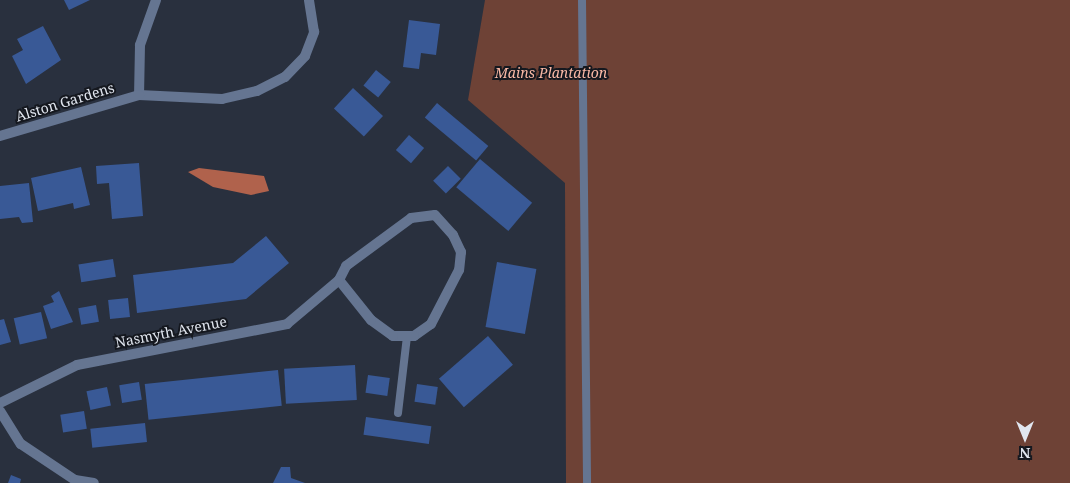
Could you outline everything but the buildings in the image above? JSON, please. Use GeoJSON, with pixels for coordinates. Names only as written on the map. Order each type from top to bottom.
{"type":"FeatureCollection","features":[{"type":"Feature","properties":{"kind":"street"},"geometry":{"type":"LineString","coordinates":[[139,95],[140,45],[156,0]]}},
{"type":"Feature","properties":{"kind":"street","name":"Alston Gardens"},"geometry":{"type":"LineString","coordinates":[[0,136],[139,95],[222,99],[257,91],[285,77],[305,56],[314,32],[309,0]]}},
{"type":"Feature","properties":{"kind":"street","name":"Nasmyth Avenue"},"geometry":{"type":"LineString","coordinates":[[0,404],[77,366],[287,324],[339,280],[346,266],[411,218],[434,215],[453,235],[461,252],[459,270],[431,324],[407,336]]}},
{"type":"Feature","properties":{"kind":"street"},"geometry":{"type":"LineString","coordinates":[[339,280],[371,320],[393,336],[407,336]]}},
{"type":"Feature","properties":{"kind":"street"},"geometry":{"type":"LineString","coordinates":[[0,411],[21,444],[75,480],[94,483]]}},
{"type":"Feature","properties":{"kind":"lane"},"geometry":{"type":"LineString","coordinates":[[582,0],[587,483]]}},
{"type":"Feature","properties":{"kind":"lane"},"geometry":{"type":"LineString","coordinates":[[398,413],[407,336]]}},
{"type":"Feature","properties":{"kind":"green space","name":"Mains Plantation"},"geometry":{"type":"Polygon","coordinates":[[[485,0],[1070,0],[1070,483],[566,483],[565,183],[468,100],[485,0]]]}},
{"type":"Feature","properties":{"kind":"shaded area"},"geometry":{"type":"Polygon","coordinates":[[[199,168],[264,176],[269,191],[251,195],[213,187],[188,172],[199,168]]]}}]}
